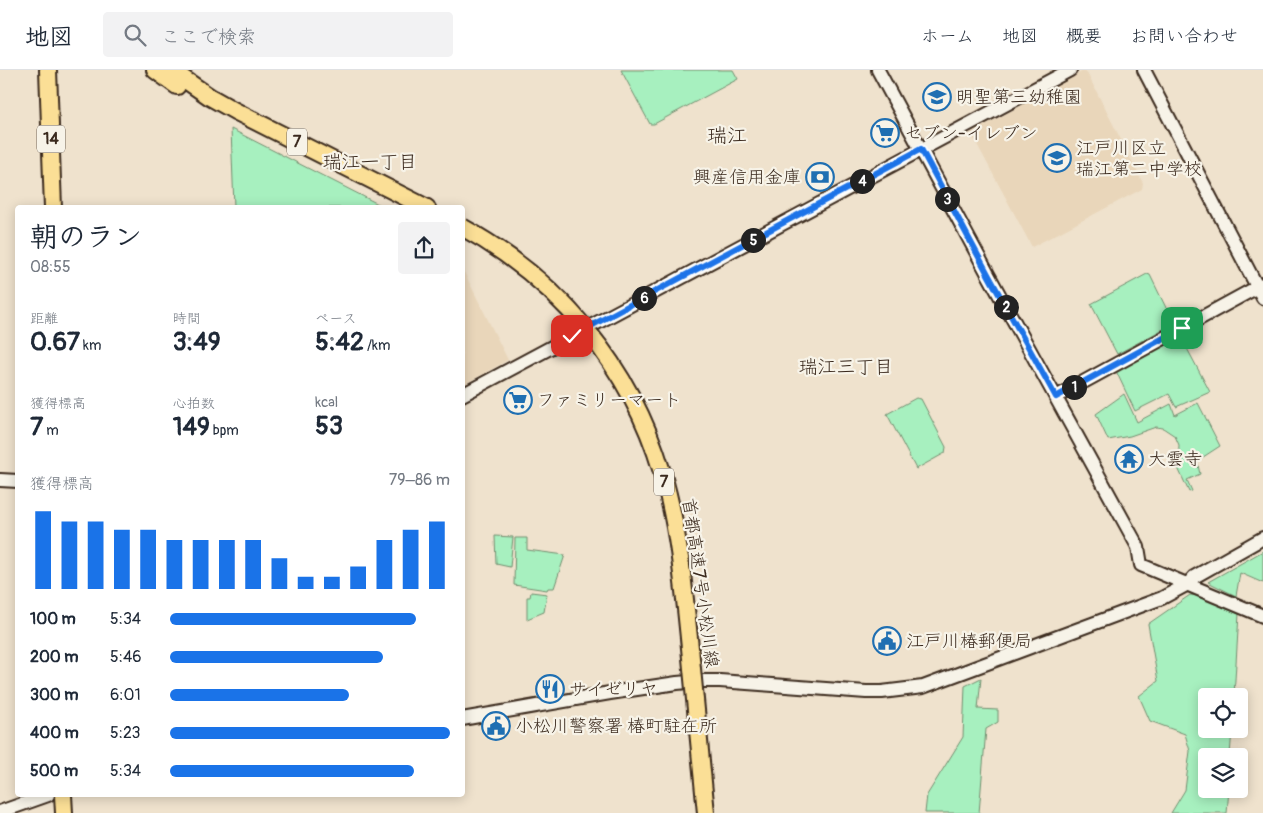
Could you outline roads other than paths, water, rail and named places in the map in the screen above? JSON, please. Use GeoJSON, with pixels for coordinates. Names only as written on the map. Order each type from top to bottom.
{"type":"FeatureCollection","features":[{"type":"Feature","properties":{"kind":"highway","name":"14"},"geometry":{"type":"LineString","coordinates":[[38,70],[42,205]]}},
{"type":"Feature","properties":{"kind":"highway","name":"14"},"geometry":{"type":"LineString","coordinates":[[48,70],[53,205]]}},
{"type":"Feature","properties":{"kind":"highway","name":"7"},"geometry":{"type":"LineString","coordinates":[[155,70],[180,89],[231,120],[400,205]]}},
{"type":"Feature","properties":{"kind":"highway","name":"7"},"geometry":{"type":"LineString","coordinates":[[171,70],[210,97],[235,111],[421,205]]}},
{"type":"Feature","properties":{"kind":"highway","name":"首都高速7号小松川線"},"geometry":{"type":"LineString","coordinates":[[465,229],[502,252],[531,274],[576,316],[607,356],[645,424],[662,473],[677,538],[706,813]]}},
{"type":"Feature","properties":{"kind":"highway","name":"首都高速7号小松川線"},"geometry":{"type":"LineString","coordinates":[[465,240],[512,271],[532,287],[568,322],[584,341],[613,383],[636,427],[653,475],[666,533],[674,592],[696,813]]}},
{"type":"Feature","properties":{"kind":"highway"},"geometry":{"type":"LineString","coordinates":[[63,797],[64,813]]}},
{"type":"Feature","properties":{"kind":"highway"},"geometry":{"type":"LineString","coordinates":[[74,797],[74,813]]}},
{"type":"Feature","properties":{"kind":"street"},"geometry":{"type":"LineString","coordinates":[[878,70],[1138,547],[1141,564],[1263,616]]}},
{"type":"Feature","properties":{"kind":"street"},"geometry":{"type":"LineString","coordinates":[[465,393],[1070,70]]}},
{"type":"Feature","properties":{"kind":"street"},"geometry":{"type":"LineString","coordinates":[[1056,397],[1261,290],[1144,70]]}},
{"type":"Feature","properties":{"kind":"street"},"geometry":{"type":"LineString","coordinates":[[0,480],[15,481]]}},
{"type":"Feature","properties":{"kind":"street"},"geometry":{"type":"LineString","coordinates":[[465,718],[677,683],[718,681],[866,692],[923,687],[1162,598],[1188,584],[1194,577],[1263,538]]}},
{"type":"Feature","properties":{"kind":"street"},"geometry":{"type":"LineString","coordinates":[[0,812],[42,797]]}},
{"type":"Feature","properties":{"kind":"place","name":"明聖第三幼稚園"},"geometry":{"type":"Point","coordinates":[937,97]}},
{"type":"Feature","properties":{"kind":"place","name":"セブン-イレブン"},"geometry":{"type":"Point","coordinates":[885,133]}},
{"type":"Feature","properties":{"kind":"place","name":"江戸川区立 瑞江第二中学校"},"geometry":{"type":"Point","coordinates":[1057,158]}},
{"type":"Feature","properties":{"kind":"place","name":"興産信用金庫"},"geometry":{"type":"Point","coordinates":[820,177]}},
{"type":"Feature","properties":{"kind":"place","name":"ファミリーマート"},"geometry":{"type":"Point","coordinates":[518,400]}},
{"type":"Feature","properties":{"kind":"place","name":"大雲寺"},"geometry":{"type":"Point","coordinates":[1129,459]}},
{"type":"Feature","properties":{"kind":"place","name":"江戸川椿郵便局"},"geometry":{"type":"Point","coordinates":[887,641]}},
{"type":"Feature","properties":{"kind":"place","name":"サイゼリヤ"},"geometry":{"type":"Point","coordinates":[550,689]}},
{"type":"Feature","properties":{"kind":"place","name":"小松川警察署 椿町駐在所"},"geometry":{"type":"Point","coordinates":[496,726]}},
{"type":"Feature","properties":{"kind":"district","name":"瑞江"},"geometry":{"type":"Point","coordinates":[727,135]}},
{"type":"Feature","properties":{"kind":"district","name":"瑞江一丁目"},"geometry":{"type":"Point","coordinates":[370,162]}},
{"type":"Feature","properties":{"kind":"district","name":"瑞江三丁目"},"geometry":{"type":"Point","coordinates":[846,367]}}]}
